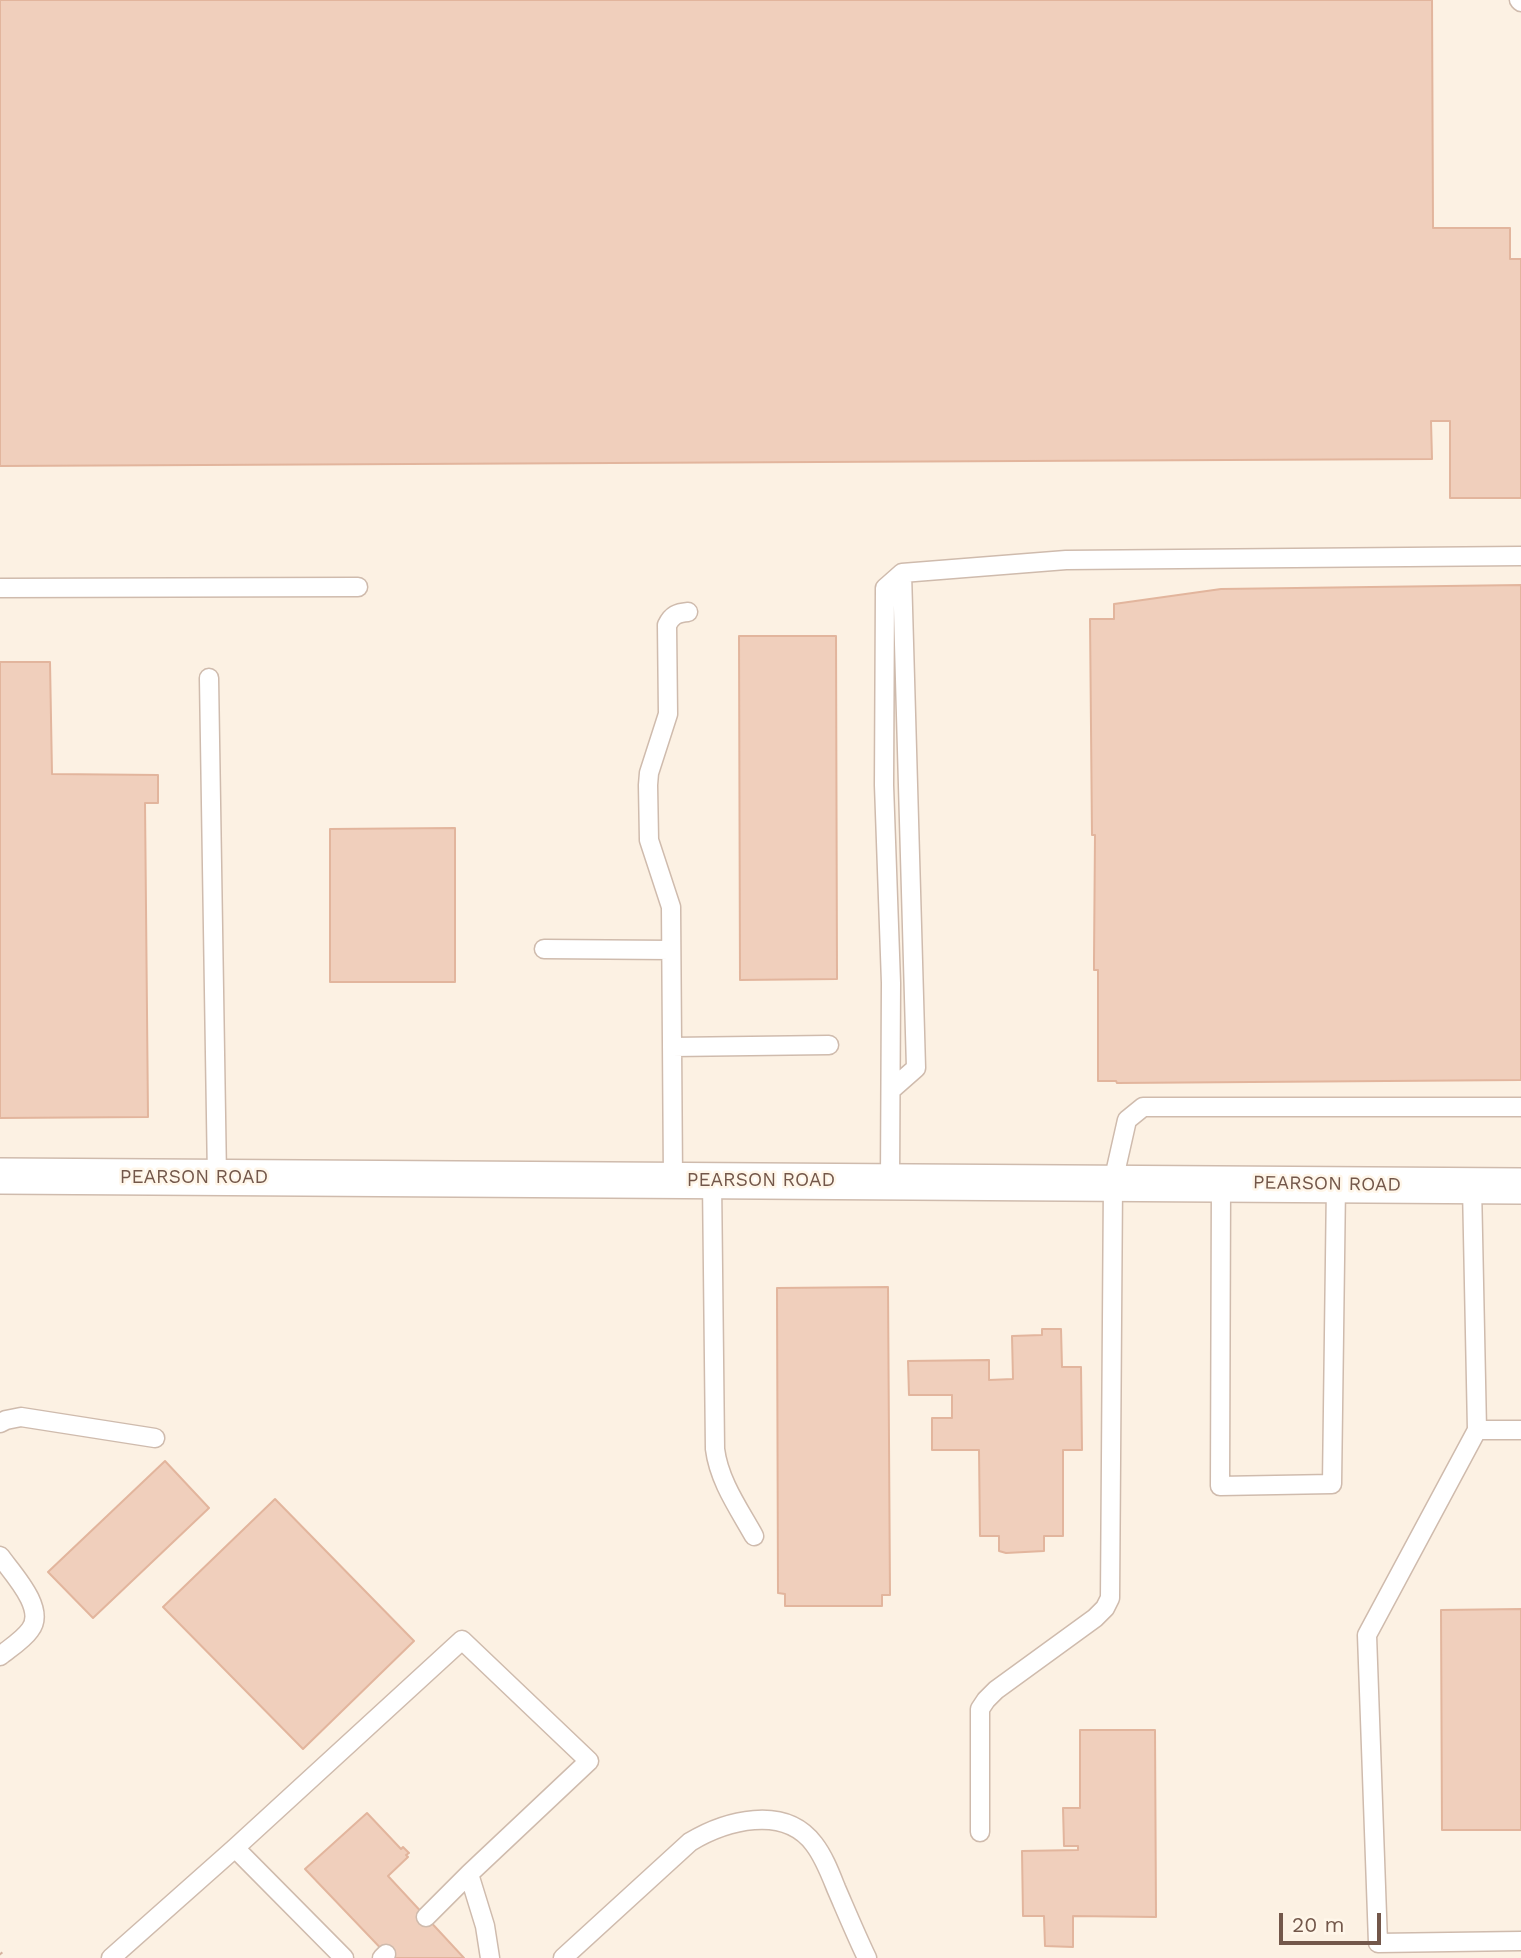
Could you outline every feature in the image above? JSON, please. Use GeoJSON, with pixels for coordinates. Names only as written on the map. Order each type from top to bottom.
{"type":"FeatureCollection","features":[{"type":"Feature","properties":{"kind":"street","name":"PEARSON ROAD"},"geometry":{"type":"LineString","coordinates":[[0,1176],[1521,1185]]}},
{"type":"Feature","properties":{"kind":"lane"},"geometry":{"type":"LineString","coordinates":[[890,1181],[891,983],[884,785],[885,588],[902,573],[1066,561],[1521,556]]}},
{"type":"Feature","properties":{"kind":"lane"},"geometry":{"type":"LineString","coordinates":[[891,1090],[916,1069],[902,573]]}},
{"type":"Feature","properties":{"kind":"lane"},"geometry":{"type":"LineString","coordinates":[[0,588],[358,587]]}},
{"type":"Feature","properties":{"kind":"lane"},"geometry":{"type":"LineString","coordinates":[[673,1180],[668,895],[649,840],[648,785],[649,773],[668,714],[667,625],[678,613],[688,612]]}},
{"type":"Feature","properties":{"kind":"lane"},"geometry":{"type":"LineString","coordinates":[[209,678],[217,1178]]}},
{"type":"Feature","properties":{"kind":"lane"},"geometry":{"type":"LineString","coordinates":[[544,950],[671,950]]}},
{"type":"Feature","properties":{"kind":"lane"},"geometry":{"type":"LineString","coordinates":[[671,1047],[829,1045]]}},
{"type":"Feature","properties":{"kind":"lane"},"geometry":{"type":"LineString","coordinates":[[980,1832],[981,1709],[986,1700],[1095,1618],[1110,1598],[1113,1182],[1127,1120],[1143,1107],[1521,1107]]}},
{"type":"Feature","properties":{"kind":"lane"},"geometry":{"type":"LineString","coordinates":[[712,1180],[715,1449],[725,1483],[754,1536]]}},
{"type":"Feature","properties":{"kind":"lane"},"geometry":{"type":"LineString","coordinates":[[1221,1183],[1220,1486],[1332,1484],[1336,1184]]}},
{"type":"Feature","properties":{"kind":"lane"},"geometry":{"type":"LineString","coordinates":[[1472,1186],[1477,1430],[1367,1635],[1378,1943],[1521,1941]]}},
{"type":"Feature","properties":{"kind":"lane"},"geometry":{"type":"LineString","coordinates":[[0,1423],[21,1417],[155,1438]]}},
{"type":"Feature","properties":{"kind":"lane"},"geometry":{"type":"LineString","coordinates":[[1477,1430],[1521,1430]]}},
{"type":"Feature","properties":{"kind":"lane"},"geometry":{"type":"LineString","coordinates":[[0,1556],[30,1599],[36,1616],[32,1628],[0,1656]]}},
{"type":"Feature","properties":{"kind":"lane"},"geometry":{"type":"LineString","coordinates":[[111,1958],[462,1640],[589,1761],[426,1917]]}},
{"type":"Feature","properties":{"kind":"lane"},"geometry":{"type":"LineString","coordinates":[[563,1958],[690,1842],[711,1829],[752,1819],[797,1828],[813,1843],[824,1860],[867,1958]]}},
{"type":"Feature","properties":{"kind":"lane"},"geometry":{"type":"LineString","coordinates":[[235,1848],[344,1958]]}},
{"type":"Feature","properties":{"kind":"lane"},"geometry":{"type":"LineString","coordinates":[[469,1874],[485,1926],[490,1958]]}},
{"type":"Feature","properties":{"kind":"path"},"geometry":{"type":"LineString","coordinates":[[0,1953],[4,1958]]}},
{"type":"Feature","properties":{"kind":"building"},"geometry":{"type":"Polygon","coordinates":[[[0,0],[1432,0],[1433,228],[1510,228],[1510,259],[1521,259],[1521,498],[1450,498],[1450,421],[1431,421],[1432,459],[0,466],[0,0]]]}},
{"type":"Feature","properties":{"kind":"building"},"geometry":{"type":"Polygon","coordinates":[[[1521,585],[1521,1080],[1098,1081],[1090,619],[1114,619],[1114,604],[1221,589],[1521,585]]]}},
{"type":"Feature","properties":{"kind":"building"},"geometry":{"type":"Polygon","coordinates":[[[739,636],[836,636],[837,979],[740,980],[739,636]]]}},
{"type":"Feature","properties":{"kind":"building"},"geometry":{"type":"Polygon","coordinates":[[[0,662],[50,662],[52,774],[158,775],[158,803],[145,803],[148,1117],[0,1118],[0,662]]]}},
{"type":"Feature","properties":{"kind":"building"},"geometry":{"type":"Polygon","coordinates":[[[455,828],[455,982],[330,982],[330,829],[455,828]]]}},
{"type":"Feature","properties":{"kind":"building"},"geometry":{"type":"Polygon","coordinates":[[[888,1287],[890,1595],[882,1595],[882,1606],[785,1606],[785,1594],[778,1593],[777,1288],[888,1287]]]}},
{"type":"Feature","properties":{"kind":"building"},"geometry":{"type":"Polygon","coordinates":[[[1042,1329],[1061,1329],[1062,1367],[1081,1367],[1082,1450],[1063,1450],[1063,1536],[1044,1536],[1044,1551],[1006,1553],[999,1551],[999,1536],[980,1536],[979,1450],[932,1450],[932,1418],[952,1418],[952,1395],[909,1395],[908,1361],[989,1360],[989,1380],[1013,1379],[1012,1336],[1042,1335],[1042,1329]]]}},
{"type":"Feature","properties":{"kind":"building"},"geometry":{"type":"Polygon","coordinates":[[[165,1461],[209,1508],[93,1618],[48,1572],[165,1461]]]}},
{"type":"Feature","properties":{"kind":"building"},"geometry":{"type":"Polygon","coordinates":[[[275,1499],[414,1641],[303,1749],[163,1607],[275,1499]]]}},
{"type":"Feature","properties":{"kind":"building"},"geometry":{"type":"Polygon","coordinates":[[[1521,1609],[1521,1830],[1442,1830],[1441,1610],[1521,1609]]]}},
{"type":"Feature","properties":{"kind":"building"},"geometry":{"type":"Polygon","coordinates":[[[1080,1730],[1155,1730],[1156,1917],[1073,1916],[1073,1947],[1045,1946],[1044,1916],[1023,1916],[1022,1851],[1078,1850],[1078,1846],[1064,1846],[1063,1808],[1080,1808],[1080,1730]]]}},
{"type":"Feature","properties":{"kind":"building"},"geometry":{"type":"Polygon","coordinates":[[[367,1813],[401,1849],[403,1847],[409,1853],[388,1876],[464,1958],[390,1958],[305,1869],[367,1813]]]}}]}
